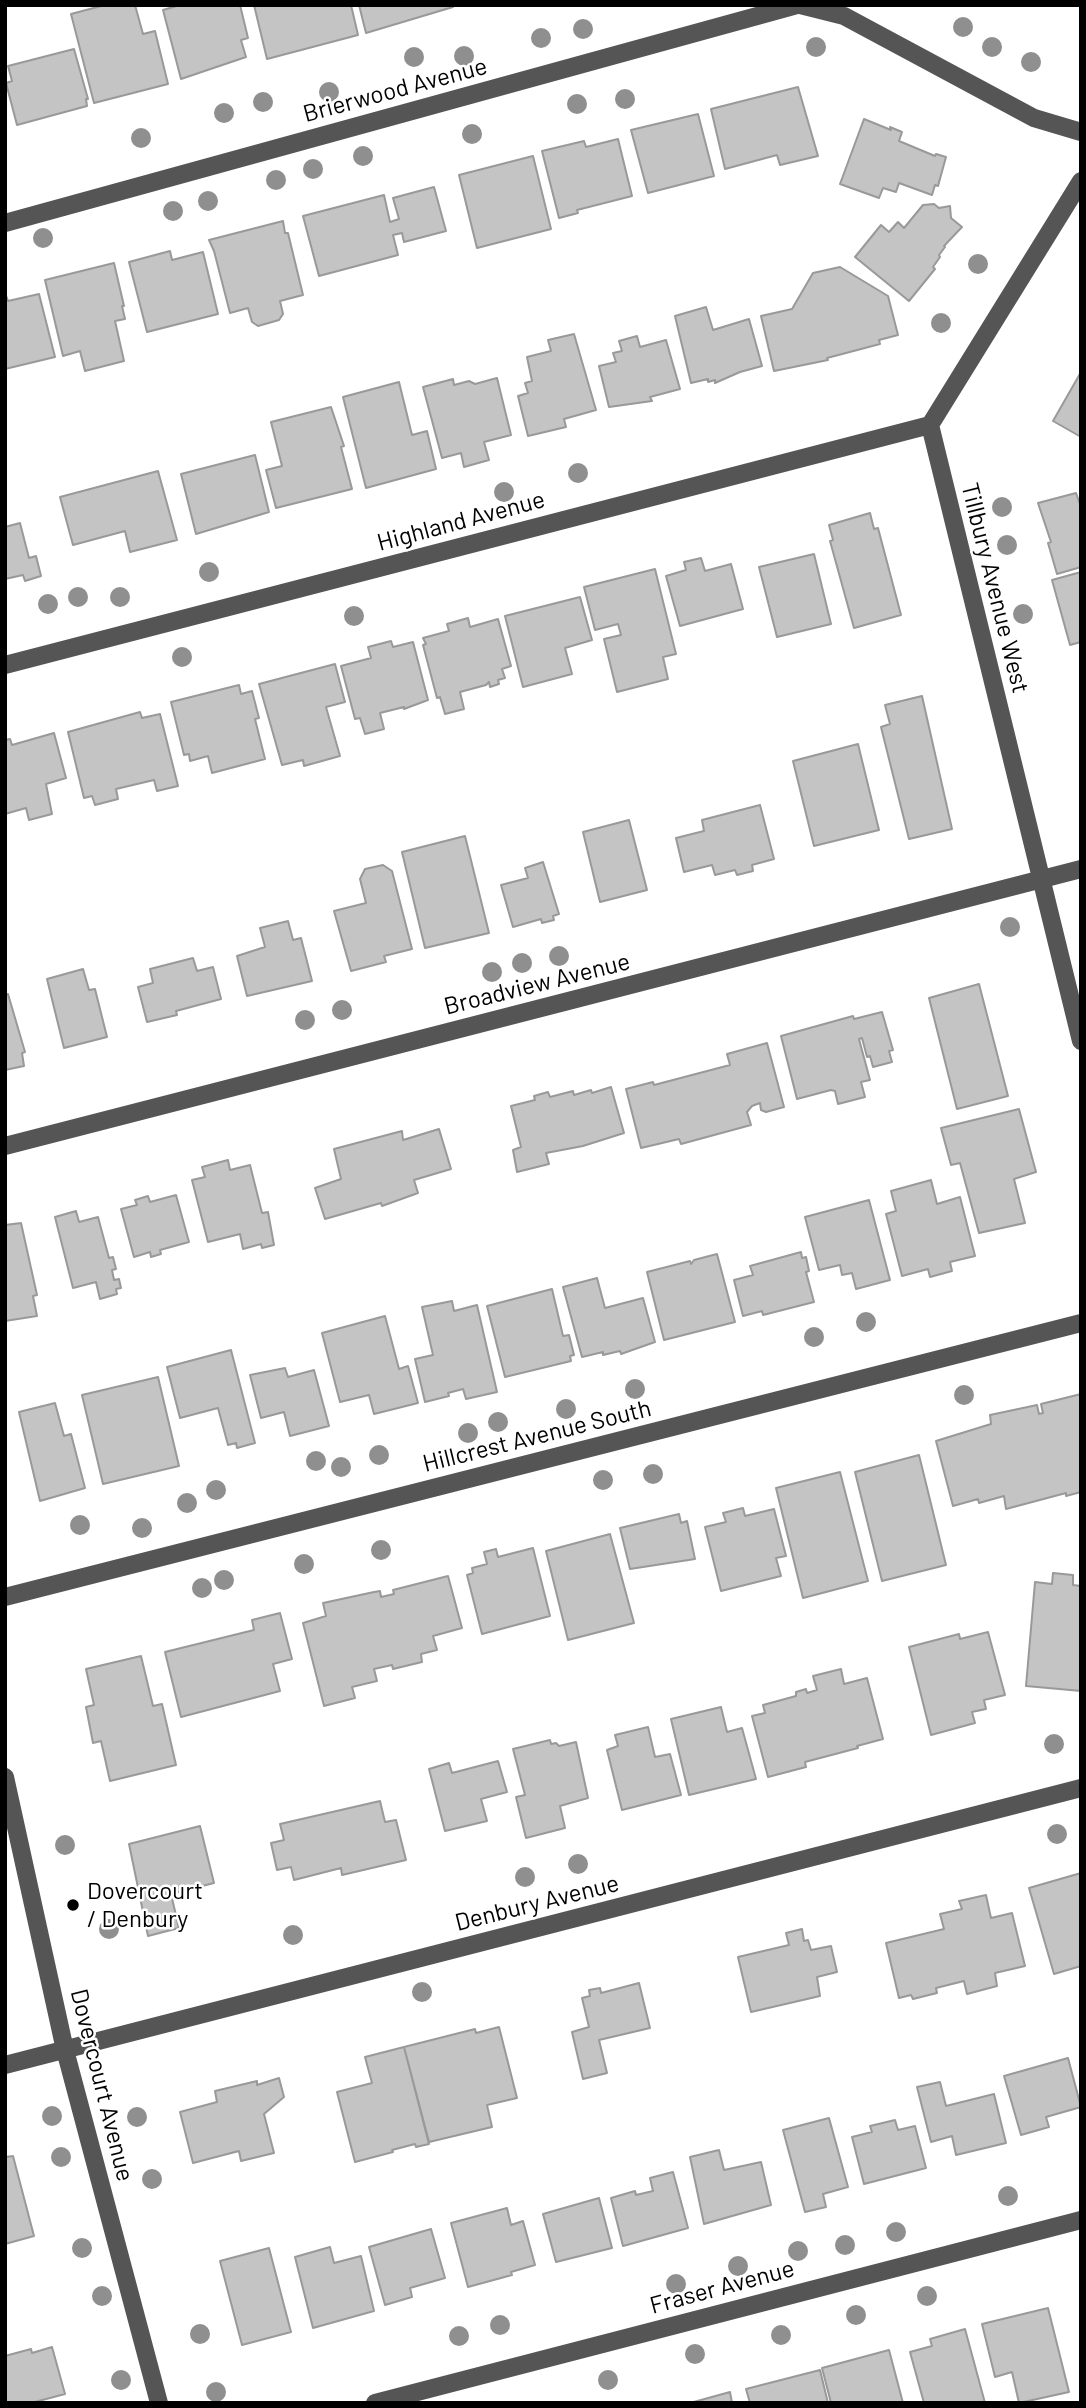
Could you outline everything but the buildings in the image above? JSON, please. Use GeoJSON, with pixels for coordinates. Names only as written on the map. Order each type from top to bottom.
{"type":"FeatureCollection","features":[{"type":"Feature","properties":{"kind":"street","name":"Brierwood Avenue"},"geometry":{"type":"LineString","coordinates":[[5,223],[799,5],[844,16],[1034,118],[1081,132]]}},
{"type":"Feature","properties":{"kind":"street"},"geometry":{"type":"LineString","coordinates":[[930,425],[1081,181]]}},
{"type":"Feature","properties":{"kind":"street","name":"Highland Avenue"},"geometry":{"type":"LineString","coordinates":[[5,665],[930,425]]}},
{"type":"Feature","properties":{"kind":"street","name":"Tillbury Avenue West"},"geometry":{"type":"LineString","coordinates":[[930,425],[1081,1041]]}},
{"type":"Feature","properties":{"kind":"street","name":"Broadview Avenue"},"geometry":{"type":"LineString","coordinates":[[5,1146],[1081,869]]}},
{"type":"Feature","properties":{"kind":"street","name":"Hillcrest Avenue South"},"geometry":{"type":"LineString","coordinates":[[5,1597],[1081,1323]]}},
{"type":"Feature","properties":{"kind":"street","name":"Dovercourt Avenue"},"geometry":{"type":"LineString","coordinates":[[5,1777],[65,2049],[159,2403]]}},
{"type":"Feature","properties":{"kind":"street","name":"Denbury Avenue"},"geometry":{"type":"LineString","coordinates":[[5,2065],[1081,1788]]}},
{"type":"Feature","properties":{"kind":"street","name":"Fraser Avenue"},"geometry":{"type":"LineString","coordinates":[[375,2403],[1081,2220]]}},
{"type":"Feature","properties":{"kind":"place","name":"Dovercourt / Denbury"},"geometry":{"type":"Point","coordinates":[73,1905]}}]}
